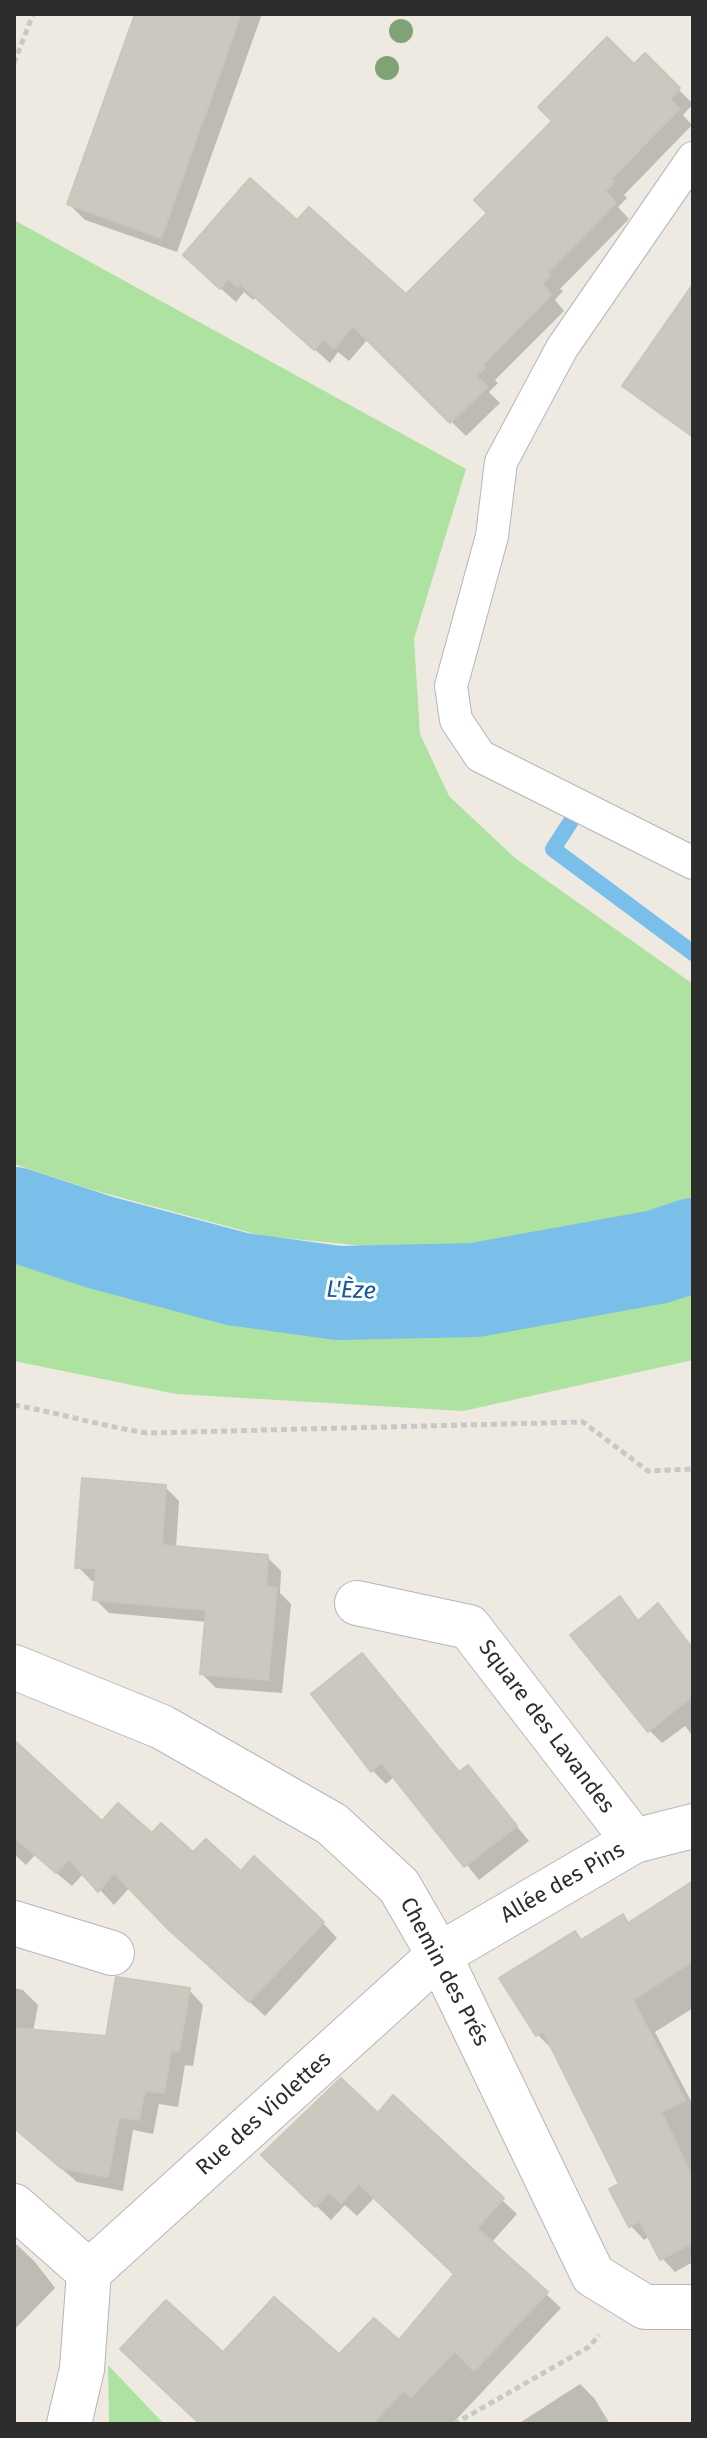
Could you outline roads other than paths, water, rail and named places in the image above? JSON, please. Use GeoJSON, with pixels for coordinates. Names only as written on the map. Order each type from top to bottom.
{"type":"FeatureCollection","features":[{"type":"Feature","properties":{"kind":"street","name":"Square des Lavandes"},"geometry":{"type":"LineString","coordinates":[[357,1603],[469,1627],[634,1841]]}},
{"type":"Feature","properties":{"kind":"street","name":"Chemin des Prés"},"geometry":{"type":"LineString","coordinates":[[14,1667],[162,1727],[332,1824],[399,1886],[439,1955],[593,2275],[645,2307],[693,2307]]}},
{"type":"Feature","properties":{"kind":"street","name":"Allée des Pins"},"geometry":{"type":"LineString","coordinates":[[439,1955],[634,1841],[693,1826]]}},
{"type":"Feature","properties":{"kind":"street"},"geometry":{"type":"LineString","coordinates":[[14,1923],[112,1953]]}},
{"type":"Feature","properties":{"kind":"street","name":"Rue des Violettes"},"geometry":{"type":"LineString","coordinates":[[89,2272],[439,1955]]}},
{"type":"Feature","properties":{"kind":"street"},"geometry":{"type":"LineString","coordinates":[[14,2206],[89,2272],[82,2369],[69,2424]]}},
{"type":"Feature","properties":{"kind":"lane"},"geometry":{"type":"LineString","coordinates":[[693,158],[562,348],[501,462],[492,536],[451,686],[456,720],[480,756],[693,863]]}},
{"type":"Feature","properties":{"kind":"waterway"},"geometry":{"type":"LineString","coordinates":[[575,815],[553,849],[693,953]]}},
{"type":"Feature","properties":{"kind":"waterway","name":"L'Èze"},"geometry":{"type":"LineString","coordinates":[[14,1214],[99,1242],[237,1279],[338,1293],[475,1290],[657,1257],[693,1245]]}}]}
